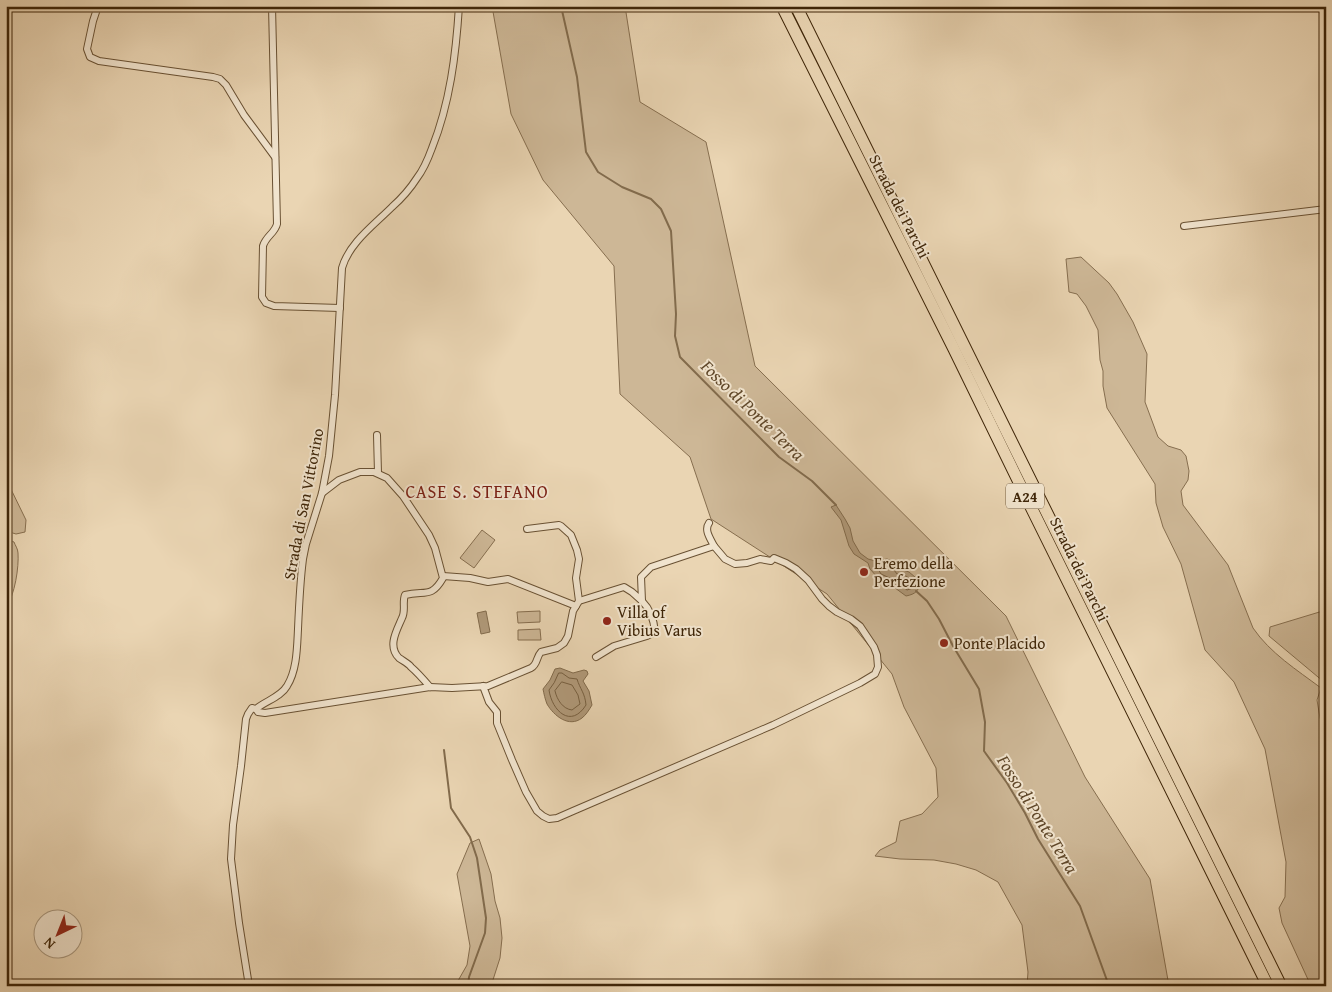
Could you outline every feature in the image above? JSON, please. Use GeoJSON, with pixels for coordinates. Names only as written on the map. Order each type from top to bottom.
{"type":"FeatureCollection","features":[{"type":"Feature","properties":{"kind":"highway","name":"Strada dei Parchi"},"geometry":{"type":"LineString","coordinates":[[782,6],[954,349],[1268,986]]}},
{"type":"Feature","properties":{"kind":"highway","name":"Strada dei Parchi"},"geometry":{"type":"LineString","coordinates":[[796,6],[1281,986]]}},
{"type":"Feature","properties":{"kind":"street"},"geometry":{"type":"LineString","coordinates":[[98,6],[87,48],[90,57],[98,61],[213,77],[220,80],[227,87],[244,115],[275,157]]}},
{"type":"Feature","properties":{"kind":"street"},"geometry":{"type":"LineString","coordinates":[[272,6],[277,224],[276,229],[266,238],[263,246],[263,299],[268,305],[274,306],[340,308]]}},
{"type":"Feature","properties":{"kind":"street","name":"Strada di San Vittorino"},"geometry":{"type":"LineString","coordinates":[[249,986],[233,880],[232,845],[233,819],[246,719],[252,708],[256,709],[282,692],[287,686],[293,671],[297,652],[303,559],[322,493],[329,456],[342,273],[346,256],[358,240],[400,199],[416,180],[426,164],[437,138],[445,108],[454,60],[459,6]]}},
{"type":"Feature","properties":{"kind":"street"},"geometry":{"type":"LineString","coordinates":[[1322,6],[1326,20]]}},
{"type":"Feature","properties":{"kind":"street"},"geometry":{"type":"LineString","coordinates":[[1184,226],[1326,209]]}},
{"type":"Feature","properties":{"kind":"street"},"geometry":{"type":"LineString","coordinates":[[377,435],[378,473]]}},
{"type":"Feature","properties":{"kind":"street"},"geometry":{"type":"LineString","coordinates":[[322,493],[339,480],[352,474],[366,471],[378,473],[389,480],[401,492],[428,533],[434,545],[443,576],[442,581],[430,593],[405,595],[404,614],[393,642],[393,649],[430,687]]}},
{"type":"Feature","properties":{"kind":"street"},"geometry":{"type":"LineString","coordinates":[[483,686],[497,712],[497,723],[529,798],[540,814],[545,818],[552,819],[773,725],[860,684],[875,674],[878,667],[874,647],[861,628],[851,618],[829,606],[808,580],[786,563],[774,558],[771,561],[760,559],[735,564],[726,559],[714,546],[707,530],[707,526],[710,523]]}},
{"type":"Feature","properties":{"kind":"street"},"geometry":{"type":"LineString","coordinates":[[256,709],[258,712],[265,713],[430,687],[483,686],[531,668],[536,664],[538,655],[541,652],[557,648],[567,638],[573,613],[578,603],[576,576],[579,558],[571,535],[561,526],[527,529]]}},
{"type":"Feature","properties":{"kind":"street"},"geometry":{"type":"LineString","coordinates":[[642,600],[642,577],[651,567],[714,546]]}},
{"type":"Feature","properties":{"kind":"street"},"geometry":{"type":"LineString","coordinates":[[443,576],[470,578],[488,582],[508,579],[578,603],[624,587],[645,604],[652,617],[655,632],[614,646],[596,657]]}},
{"type":"Feature","properties":{"kind":"shaded area"},"geometry":{"type":"Polygon","coordinates":[[[492,6],[625,6],[640,102],[706,142],[755,366],[1006,616],[1085,777],[1150,879],[1169,986],[1027,986],[1028,972],[1022,925],[998,882],[976,870],[956,864],[934,860],[875,856],[880,850],[896,842],[900,821],[922,814],[938,797],[936,768],[904,707],[892,674],[827,594],[711,519],[690,457],[620,394],[614,266],[543,180],[511,114],[492,6]]]}},
{"type":"Feature","properties":{"kind":"shaded area"},"geometry":{"type":"Polygon","coordinates":[[[1081,257],[1109,283],[1117,294],[1133,322],[1147,354],[1145,402],[1158,437],[1168,446],[1181,450],[1186,456],[1189,471],[1188,480],[1181,491],[1183,505],[1228,565],[1253,628],[1267,645],[1293,668],[1321,688],[1317,700],[1320,718],[1326,733],[1326,986],[1311,986],[1282,923],[1279,908],[1285,897],[1286,862],[1265,749],[1234,682],[1205,650],[1181,564],[1163,527],[1156,503],[1155,484],[1107,408],[1098,330],[1086,306],[1077,294],[1069,292],[1066,259],[1081,257]]]}},
{"type":"Feature","properties":{"kind":"shaded area"},"geometry":{"type":"Polygon","coordinates":[[[6,479],[26,520],[25,532],[16,534],[6,531],[6,479]]]}},
{"type":"Feature","properties":{"kind":"shaded area"},"geometry":{"type":"Polygon","coordinates":[[[482,530],[495,540],[474,568],[460,558],[482,530]]]}},
{"type":"Feature","properties":{"kind":"shaded area"},"geometry":{"type":"Polygon","coordinates":[[[6,539],[14,542],[18,550],[18,559],[14,588],[6,607],[6,539]]]}},
{"type":"Feature","properties":{"kind":"shaded area"},"geometry":{"type":"Polygon","coordinates":[[[1326,610],[1326,681],[1324,682],[1269,636],[1270,627],[1326,610]]]}},
{"type":"Feature","properties":{"kind":"shaded area"},"geometry":{"type":"Polygon","coordinates":[[[540,611],[540,622],[518,623],[517,612],[540,611]]]}},
{"type":"Feature","properties":{"kind":"shaded area"},"geometry":{"type":"Polygon","coordinates":[[[540,629],[541,640],[518,640],[518,630],[540,629]]]}},
{"type":"Feature","properties":{"kind":"shaded area"},"geometry":{"type":"Polygon","coordinates":[[[479,839],[491,874],[500,918],[502,938],[500,958],[491,986],[455,986],[467,965],[470,946],[457,874],[470,843],[479,839]]]}},
{"type":"Feature","properties":{"kind":"water"},"geometry":{"type":"Polygon","coordinates":[[[836,505],[850,528],[853,541],[860,553],[868,559],[876,561],[887,559],[893,561],[900,569],[909,572],[921,582],[916,592],[906,596],[878,578],[870,569],[868,563],[854,554],[849,546],[841,520],[831,507],[836,505]]]}},
{"type":"Feature","properties":{"kind":"water"},"geometry":{"type":"Polygon","coordinates":[[[486,611],[490,632],[481,634],[477,613],[486,611]]]}},
{"type":"Feature","properties":{"kind":"water"},"geometry":{"type":"Polygon","coordinates":[[[560,668],[573,673],[584,670],[588,674],[583,681],[589,691],[592,705],[585,715],[577,721],[572,722],[562,719],[547,704],[543,689],[555,669],[560,668]]]}},
{"type":"Feature","properties":{"kind":"waterway","name":"Fosso di Ponte Terra"},"geometry":{"type":"LineString","coordinates":[[561,6],[577,77],[586,152],[598,172],[622,187],[651,199],[661,209],[671,231],[676,314],[675,336],[680,357],[779,457],[812,481],[836,505]]}},
{"type":"Feature","properties":{"kind":"waterway","name":"Fosso di Ponte Terra"},"geometry":{"type":"LineString","coordinates":[[916,591],[927,601],[939,619],[979,689],[985,722],[984,751],[1007,783],[1038,839],[1080,906],[1109,986]]}},
{"type":"Feature","properties":{"kind":"waterway"},"geometry":{"type":"LineString","coordinates":[[444,750],[451,808],[470,837],[477,858],[486,918],[485,933],[469,977],[468,986]]}},
{"type":"Feature","properties":{"kind":"place","name":"Eremo della Perfezione"},"geometry":{"type":"Point","coordinates":[864,572]}},
{"type":"Feature","properties":{"kind":"place","name":"Villa of Vibius Varus"},"geometry":{"type":"Point","coordinates":[607,621]}},
{"type":"Feature","properties":{"kind":"place","name":"Ponte Placido"},"geometry":{"type":"Point","coordinates":[944,643]}},
{"type":"Feature","properties":{"kind":"district","name":"CASE S. STEFANO"},"geometry":{"type":"Point","coordinates":[477,491]}}]}
